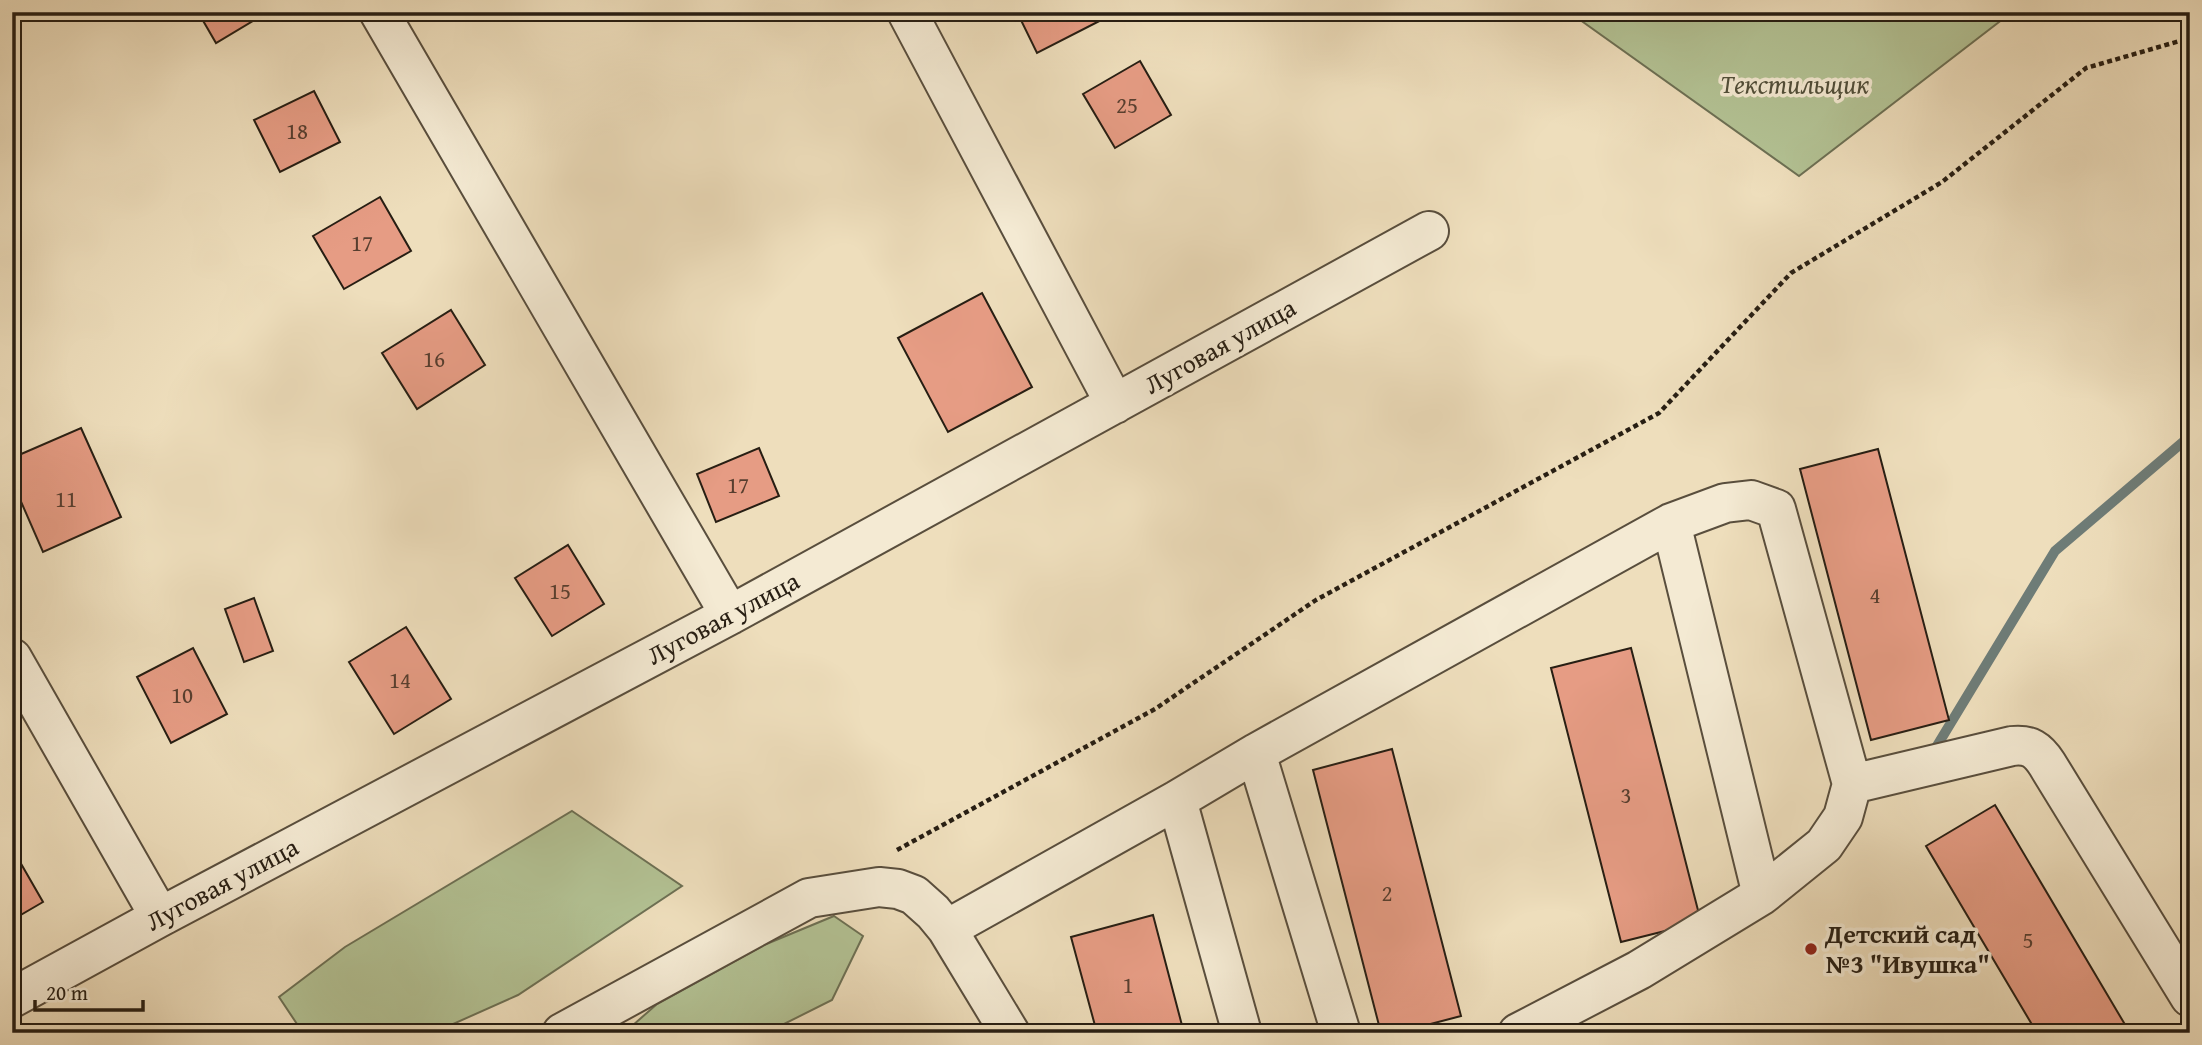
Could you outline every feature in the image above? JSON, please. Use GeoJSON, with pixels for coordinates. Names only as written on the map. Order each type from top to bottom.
{"type":"FeatureCollection","features":[{"type":"Feature","properties":{"kind":"street"},"geometry":{"type":"LineString","coordinates":[[379,12],[730,615]]}},
{"type":"Feature","properties":{"kind":"street"},"geometry":{"type":"LineString","coordinates":[[907,12],[1115,404]]}},
{"type":"Feature","properties":{"kind":"street","name":"Луговая улица"},"geometry":{"type":"LineString","coordinates":[[12,998],[730,615],[1429,231]]}},
{"type":"Feature","properties":{"kind":"street"},"geometry":{"type":"LineString","coordinates":[[947,929],[1256,753],[1671,523],[1725,503],[1751,500],[1776,509],[1852,784],[1843,817],[1824,845],[1762,895],[1639,970],[1518,1033]]}},
{"type":"Feature","properties":{"kind":"street"},"geometry":{"type":"LineString","coordinates":[[1671,523],[1762,895]]}},
{"type":"Feature","properties":{"kind":"street"},"geometry":{"type":"LineString","coordinates":[[12,658],[160,917]]}},
{"type":"Feature","properties":{"kind":"street"},"geometry":{"type":"LineString","coordinates":[[1852,784],[2012,746],[2033,747],[2047,764],[2190,997]]}},
{"type":"Feature","properties":{"kind":"street"},"geometry":{"type":"LineString","coordinates":[[1256,753],[1341,1033]]}},
{"type":"Feature","properties":{"kind":"street"},"geometry":{"type":"LineString","coordinates":[[1177,800],[1242,1033]]}},
{"type":"Feature","properties":{"kind":"street"},"geometry":{"type":"LineString","coordinates":[[562,1033],[809,898],[879,887],[898,889],[914,895],[933,912],[947,929],[1010,1033]]}},
{"type":"Feature","properties":{"kind":"path"},"geometry":{"type":"LineString","coordinates":[[893,852],[1156,709],[1316,600],[1659,413],[1791,273],[1942,182],[2086,68],[2190,38]]}},
{"type":"Feature","properties":{"kind":"green space","name":"Текстильщик"},"geometry":{"type":"Polygon","coordinates":[[[1569,12],[2012,12],[1799,176],[1569,12]]]}},
{"type":"Feature","properties":{"kind":"green space"},"geometry":{"type":"Polygon","coordinates":[[[572,811],[682,886],[518,995],[433,1033],[303,1033],[279,997],[345,947],[572,811]]]}},
{"type":"Feature","properties":{"kind":"green space"},"geometry":{"type":"Polygon","coordinates":[[[834,916],[863,936],[832,1000],[766,1033],[624,1033],[657,1004],[764,945],[834,916]]]}},
{"type":"Feature","properties":{"kind":"building"},"geometry":{"type":"Polygon","coordinates":[[[198,12],[268,12],[216,43],[198,12]]]}},
{"type":"Feature","properties":{"kind":"building"},"geometry":{"type":"Polygon","coordinates":[[[1017,12],[1117,12],[1037,53],[1017,12]]]}},
{"type":"Feature","properties":{"kind":"building"},"geometry":{"type":"Polygon","coordinates":[[[1140,61],[1171,115],[1115,148],[1083,94],[1140,61]]]}},
{"type":"Feature","properties":{"kind":"building"},"geometry":{"type":"Polygon","coordinates":[[[314,91],[340,142],[280,172],[254,120],[314,91]]]}},
{"type":"Feature","properties":{"kind":"building"},"geometry":{"type":"Polygon","coordinates":[[[380,197],[411,251],[344,289],[313,236],[380,197]]]}},
{"type":"Feature","properties":{"kind":"building"},"geometry":{"type":"Polygon","coordinates":[[[982,293],[1032,387],[948,432],[898,338],[982,293]]]}},
{"type":"Feature","properties":{"kind":"building"},"geometry":{"type":"Polygon","coordinates":[[[451,310],[485,365],[417,409],[382,353],[451,310]]]}},
{"type":"Feature","properties":{"kind":"building"},"geometry":{"type":"Polygon","coordinates":[[[81,428],[121,517],[43,552],[12,481],[12,458],[81,428]]]}},
{"type":"Feature","properties":{"kind":"building"},"geometry":{"type":"Polygon","coordinates":[[[759,448],[779,496],[716,522],[697,474],[759,448]]]}},
{"type":"Feature","properties":{"kind":"building"},"geometry":{"type":"Polygon","coordinates":[[[1878,449],[1949,720],[1871,740],[1800,469],[1878,449]]]}},
{"type":"Feature","properties":{"kind":"building"},"geometry":{"type":"Polygon","coordinates":[[[568,545],[604,604],[552,636],[515,578],[568,545]]]}},
{"type":"Feature","properties":{"kind":"building"},"geometry":{"type":"Polygon","coordinates":[[[254,598],[273,651],[244,662],[225,609],[254,598]]]}},
{"type":"Feature","properties":{"kind":"building"},"geometry":{"type":"Polygon","coordinates":[[[406,627],[451,699],[394,734],[349,662],[406,627]]]}},
{"type":"Feature","properties":{"kind":"building"},"geometry":{"type":"Polygon","coordinates":[[[193,648],[227,714],[171,743],[137,677],[193,648]]]}},
{"type":"Feature","properties":{"kind":"building"},"geometry":{"type":"Polygon","coordinates":[[[1631,648],[1701,922],[1621,942],[1551,668],[1631,648]]]}},
{"type":"Feature","properties":{"kind":"building"},"geometry":{"type":"Polygon","coordinates":[[[1392,749],[1461,1016],[1396,1033],[1381,1033],[1313,770],[1392,749]]]}},
{"type":"Feature","properties":{"kind":"building"},"geometry":{"type":"Polygon","coordinates":[[[1995,805],[2130,1033],[2037,1033],[1926,846],[1995,805]]]}},
{"type":"Feature","properties":{"kind":"building"},"geometry":{"type":"Polygon","coordinates":[[[16,855],[43,902],[12,920],[12,857],[16,855]]]}},
{"type":"Feature","properties":{"kind":"building"},"geometry":{"type":"Polygon","coordinates":[[[1153,915],[1184,1033],[1097,1033],[1071,937],[1153,915]]]}},
{"type":"Feature","properties":{"kind":"waterway"},"geometry":{"type":"LineString","coordinates":[[1932,754],[2055,551],[2190,436]]}},
{"type":"Feature","properties":{"kind":"place","name":"Детский сад №3 \"Ивушка\""},"geometry":{"type":"Point","coordinates":[1811,949]}}]}
